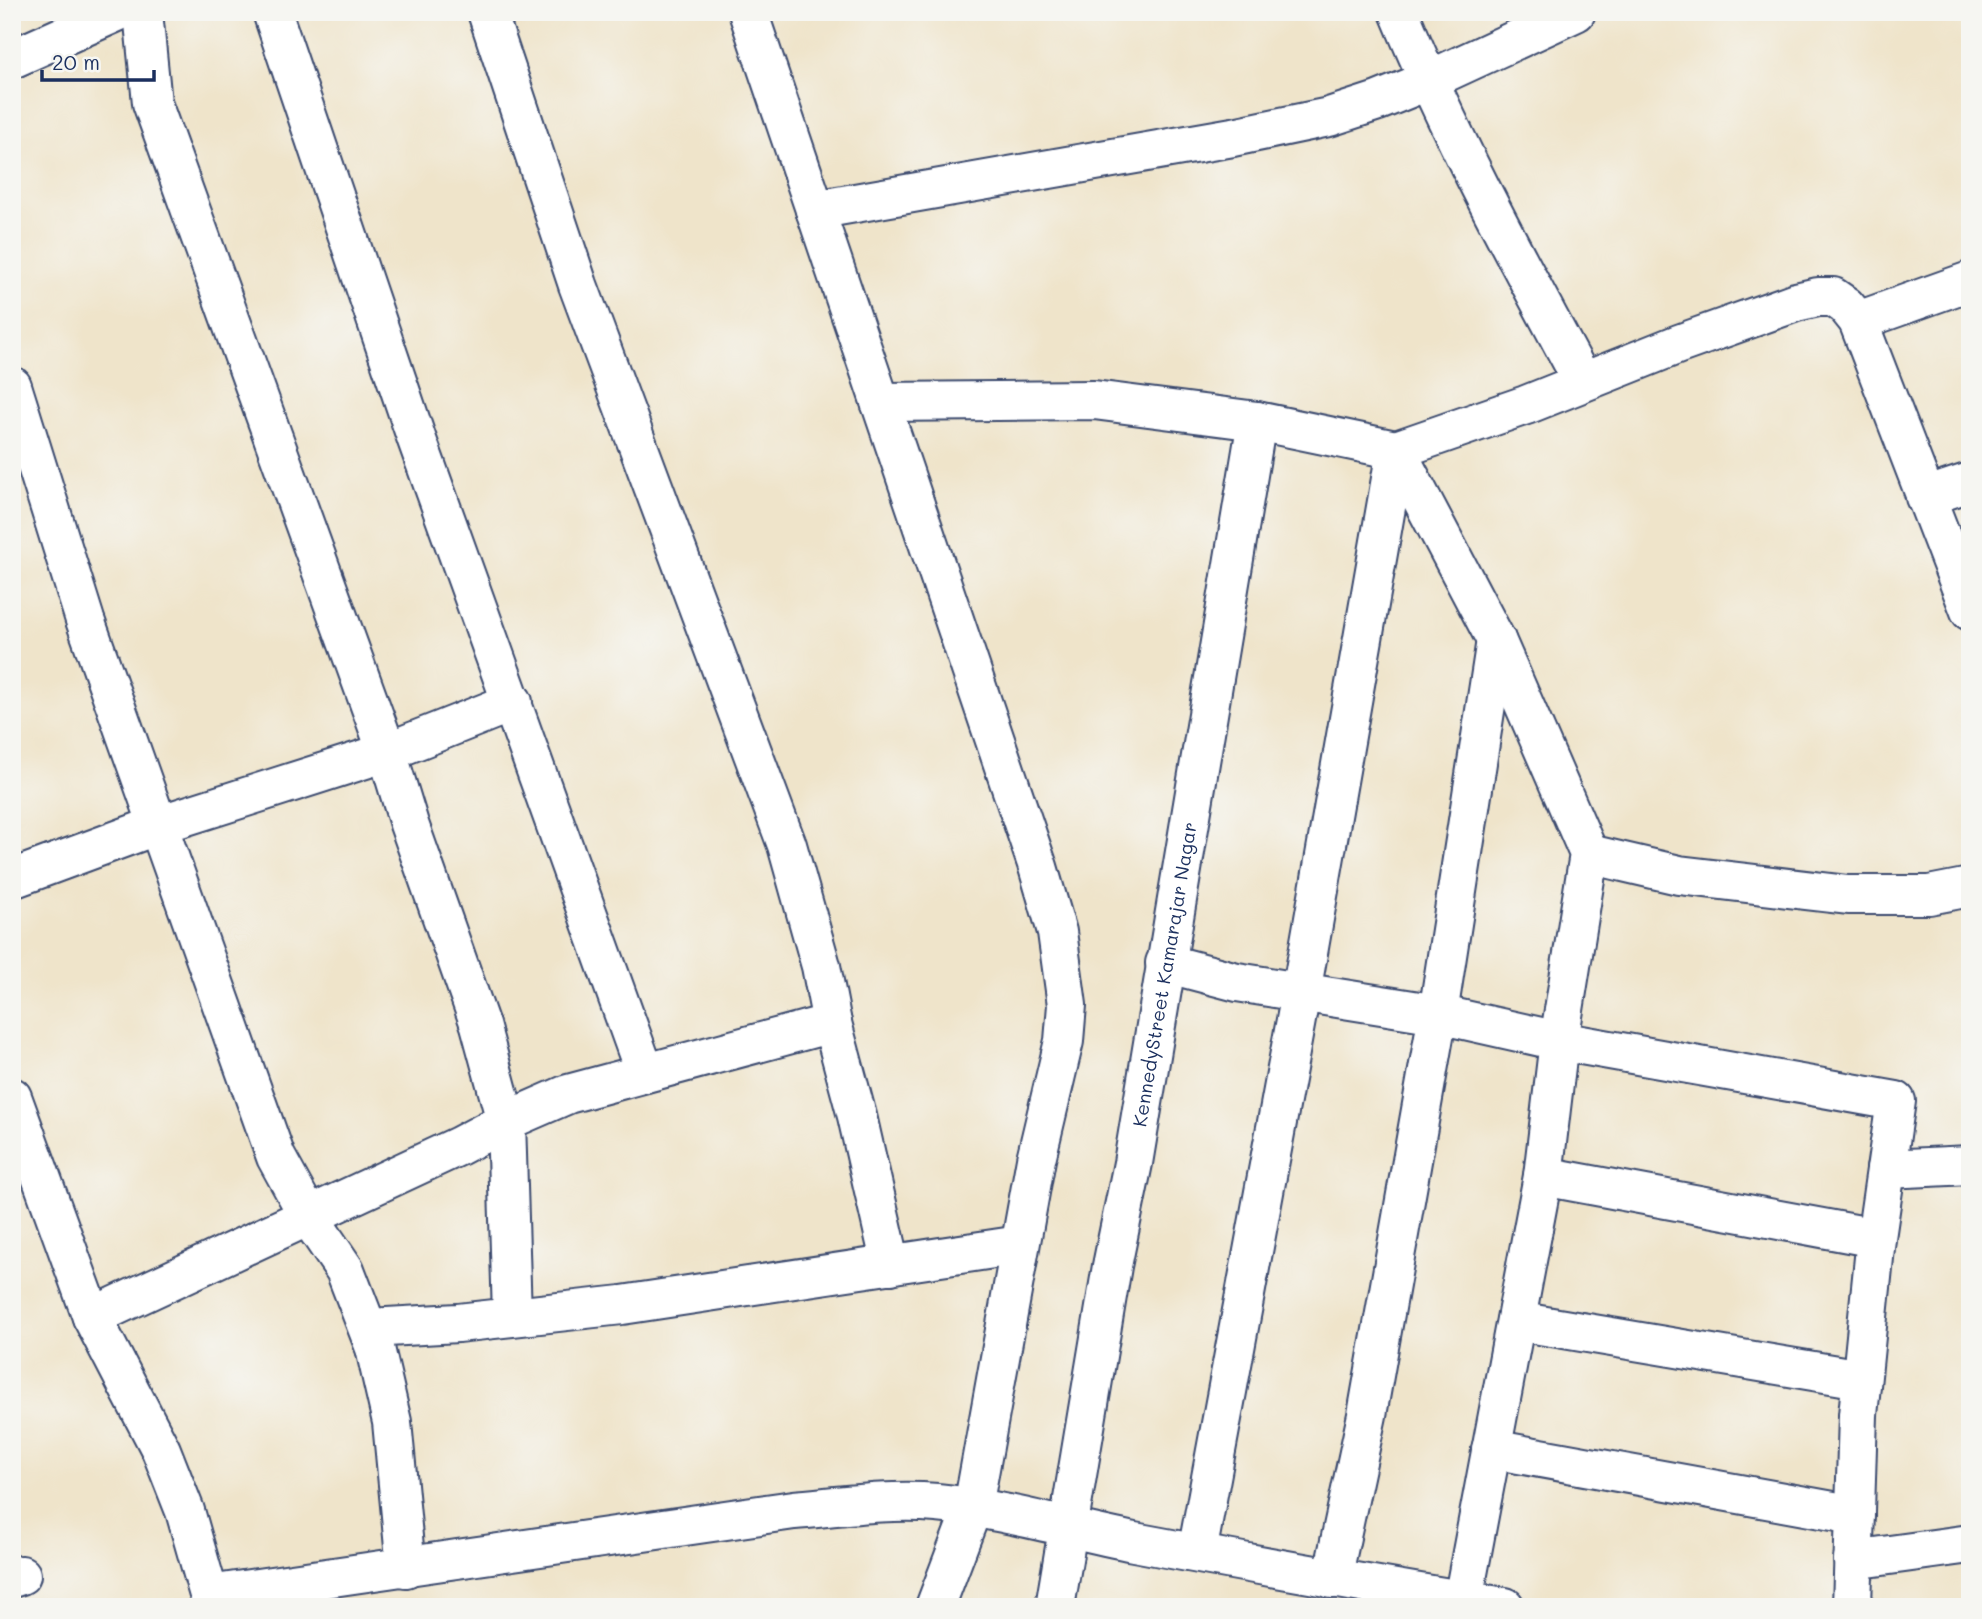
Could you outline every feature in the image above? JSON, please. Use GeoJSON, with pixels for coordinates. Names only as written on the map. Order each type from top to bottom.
{"type":"FeatureCollection","features":[{"type":"Feature","properties":{"kind":"street"},"geometry":{"type":"LineString","coordinates":[[12,59],[117,12]]}},
{"type":"Feature","properties":{"kind":"street"},"geometry":{"type":"LineString","coordinates":[[143,12],[152,103],[387,752],[409,824],[480,1026],[506,1121],[512,1317]]}},
{"type":"Feature","properties":{"kind":"street"},"geometry":{"type":"LineString","coordinates":[[272,12],[417,440],[645,1073]]}},
{"type":"Feature","properties":{"kind":"street"},"geometry":{"type":"LineString","coordinates":[[488,12],[578,285],[787,845],[821,966],[832,1023],[857,1116],[891,1265]]}},
{"type":"Feature","properties":{"kind":"street"},"geometry":{"type":"LineString","coordinates":[[748,12],[1038,867],[1057,932],[1066,1005],[1064,1041],[1036,1159],[973,1507],[935,1607]]}},
{"type":"Feature","properties":{"kind":"street"},"geometry":{"type":"LineString","coordinates":[[1399,12],[1427,80],[1496,219],[1583,382]]}},
{"type":"Feature","properties":{"kind":"street"},"geometry":{"type":"LineString","coordinates":[[815,210],[1245,135],[1329,117],[1378,101],[1576,12]]}},
{"type":"Feature","properties":{"kind":"street"},"geometry":{"type":"LineString","coordinates":[[1858,321],[1970,281]]}},
{"type":"Feature","properties":{"kind":"street"},"geometry":{"type":"LineString","coordinates":[[880,402],[1094,400],[1257,421],[1396,450],[1526,405],[1679,344],[1807,299],[1833,297],[1846,306],[1858,321],[1970,611]]}},
{"type":"Feature","properties":{"kind":"street"},"geometry":{"type":"LineString","coordinates":[[12,386],[85,620],[276,1157],[309,1217],[345,1270],[369,1328],[392,1422],[406,1568]]}},
{"type":"Feature","properties":{"kind":"street","name":"KennedyStreet Kamarajar Nagar"},"geometry":{"type":"LineString","coordinates":[[1055,1607],[1112,1266],[1133,1163],[1257,421]]}},
{"type":"Feature","properties":{"kind":"street"},"geometry":{"type":"LineString","coordinates":[[1396,450],[1496,640],[1589,853],[1559,1041],[1543,1176],[1463,1600]]}},
{"type":"Feature","properties":{"kind":"street"},"geometry":{"type":"LineString","coordinates":[[1198,1553],[1301,993],[1396,450]]}},
{"type":"Feature","properties":{"kind":"street"},"geometry":{"type":"LineString","coordinates":[[1925,496],[1970,482]]}},
{"type":"Feature","properties":{"kind":"street"},"geometry":{"type":"LineString","coordinates":[[1332,1579],[1367,1415],[1438,1014],[1496,640]]}},
{"type":"Feature","properties":{"kind":"street"},"geometry":{"type":"LineString","coordinates":[[12,878],[158,825],[387,752],[513,702]]}},
{"type":"Feature","properties":{"kind":"street"},"geometry":{"type":"LineString","coordinates":[[1589,853],[1679,875],[1848,895],[1929,895],[1970,887]]}},
{"type":"Feature","properties":{"kind":"street"},"geometry":{"type":"LineString","coordinates":[[1165,962],[1237,982],[1438,1014],[1559,1041],[1896,1101],[1876,1238],[1861,1379],[1852,1607]]}},
{"type":"Feature","properties":{"kind":"street"},"geometry":{"type":"LineString","coordinates":[[92,1317],[568,1094],[832,1023]]}},
{"type":"Feature","properties":{"kind":"street"},"geometry":{"type":"LineString","coordinates":[[12,1097],[92,1317],[161,1450],[185,1511],[209,1595],[794,1510],[870,1503],[933,1503],[973,1507],[1332,1579],[1505,1607]]}},
{"type":"Feature","properties":{"kind":"street"},"geometry":{"type":"LineString","coordinates":[[1886,1169],[1970,1165]]}},
{"type":"Feature","properties":{"kind":"street"},"geometry":{"type":"LineString","coordinates":[[1543,1176],[1876,1238]]}},
{"type":"Feature","properties":{"kind":"street"},"geometry":{"type":"LineString","coordinates":[[369,1328],[458,1323],[622,1305],[1020,1245]]}},
{"type":"Feature","properties":{"kind":"street"},"geometry":{"type":"LineString","coordinates":[[1516,1321],[1861,1379]]}},
{"type":"Feature","properties":{"kind":"street"},"geometry":{"type":"LineString","coordinates":[[1491,1449],[1855,1515]]}},
{"type":"Feature","properties":{"kind":"street"},"geometry":{"type":"LineString","coordinates":[[1853,1560],[1970,1544]]}}]}
